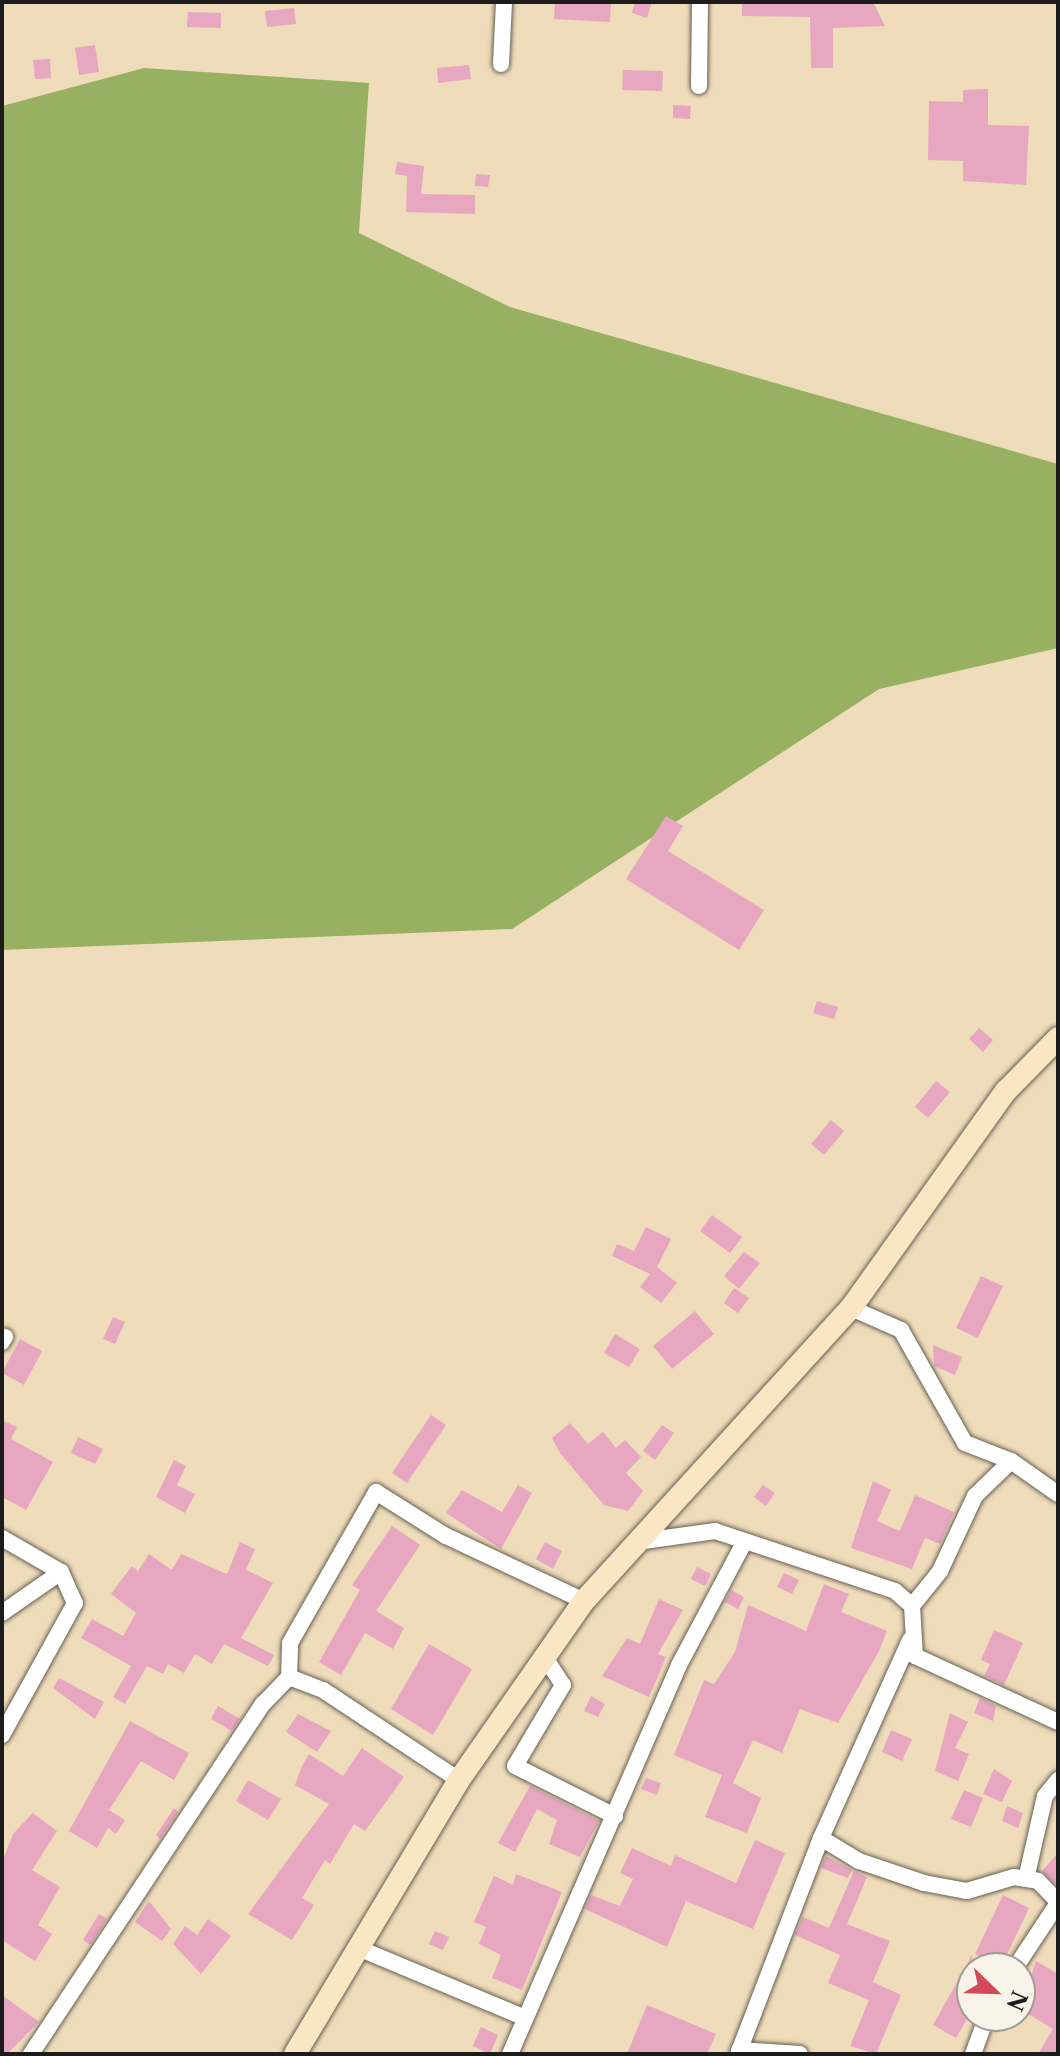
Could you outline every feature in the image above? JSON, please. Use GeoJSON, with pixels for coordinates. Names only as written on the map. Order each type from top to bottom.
{"type":"FeatureCollection","features":[{"type":"Feature","properties":{"kind":"main road"},"geometry":{"type":"LineString","coordinates":[[295,2054],[459,1780],[584,1601],[634,1542],[851,1308],[1006,1091],[1058,1038]]}},
{"type":"Feature","properties":{"kind":"street"},"geometry":{"type":"LineString","coordinates":[[501,64],[504,2]]}},
{"type":"Feature","properties":{"kind":"street"},"geometry":{"type":"LineString","coordinates":[[699,86],[700,2]]}},
{"type":"Feature","properties":{"kind":"street"},"geometry":{"type":"LineString","coordinates":[[851,1308],[901,1330],[965,1443],[1011,1461],[1058,1494]]}},
{"type":"Feature","properties":{"kind":"street"},"geometry":{"type":"LineString","coordinates":[[1011,1461],[975,1496],[940,1571],[912,1606],[910,1640],[915,1656],[939,1672],[1058,1722]]}},
{"type":"Feature","properties":{"kind":"street"},"geometry":{"type":"LineString","coordinates":[[31,2054],[263,1704],[289,1677],[290,1643],[376,1492],[446,1536],[584,1601]]}},
{"type":"Feature","properties":{"kind":"street"},"geometry":{"type":"LineString","coordinates":[[634,1542],[721,1534],[856,1575],[912,1606]]}},
{"type":"Feature","properties":{"kind":"street"},"geometry":{"type":"LineString","coordinates":[[721,1534],[733,1558]]}},
{"type":"Feature","properties":{"kind":"street"},"geometry":{"type":"LineString","coordinates":[[2,1538],[61,1572],[72,1586],[70,1618],[2,1735]]}},
{"type":"Feature","properties":{"kind":"street"},"geometry":{"type":"LineString","coordinates":[[510,2054],[523,2017],[733,1558],[745,1541]]}},
{"type":"Feature","properties":{"kind":"street"},"geometry":{"type":"LineString","coordinates":[[2,1613],[61,1572]]}},
{"type":"Feature","properties":{"kind":"street"},"geometry":{"type":"LineString","coordinates":[[800,2054],[738,2052],[821,1838],[910,1640]]}},
{"type":"Feature","properties":{"kind":"street"},"geometry":{"type":"LineString","coordinates":[[546,1659],[563,1685],[515,1766],[615,1816]]}},
{"type":"Feature","properties":{"kind":"street"},"geometry":{"type":"LineString","coordinates":[[289,1677],[323,1690],[459,1780]]}},
{"type":"Feature","properties":{"kind":"street"},"geometry":{"type":"LineString","coordinates":[[1026,1879],[1045,1796],[1058,1780]]}},
{"type":"Feature","properties":{"kind":"street"},"geometry":{"type":"LineString","coordinates":[[821,1838],[869,1865],[950,1889],[1026,1879],[1058,1902],[1025,1952]]}},
{"type":"Feature","properties":{"kind":"street"},"geometry":{"type":"LineString","coordinates":[[358,1948],[523,2017]]}},
{"type":"Feature","properties":{"kind":"street"},"geometry":{"type":"LineString","coordinates":[[973,2054],[981,2032]]}},
{"type":"Feature","properties":{"kind":"green space"},"geometry":{"type":"Polygon","coordinates":[[[144,68],[369,83],[359,233],[510,307],[1058,464],[1058,648],[879,689],[512,929],[2,950],[2,106],[144,68]]]}},
{"type":"Feature","properties":{"kind":"building"},"geometry":{"type":"Polygon","coordinates":[[[555,2],[611,2],[610,22],[554,19],[555,2]]]}},
{"type":"Feature","properties":{"kind":"building"},"geometry":{"type":"Polygon","coordinates":[[[635,2],[652,2],[647,18],[632,13],[635,2]]]}},
{"type":"Feature","properties":{"kind":"building"},"geometry":{"type":"Polygon","coordinates":[[[742,2],[873,2],[885,26],[833,28],[833,68],[811,68],[810,17],[742,16],[742,2]]]}},
{"type":"Feature","properties":{"kind":"building"},"geometry":{"type":"Polygon","coordinates":[[[294,8],[296,24],[267,27],[265,11],[294,8]]]}},
{"type":"Feature","properties":{"kind":"building"},"geometry":{"type":"Polygon","coordinates":[[[188,12],[221,13],[221,28],[187,27],[188,12]]]}},
{"type":"Feature","properties":{"kind":"building"},"geometry":{"type":"Polygon","coordinates":[[[95,45],[99,72],[79,75],[75,48],[95,45]]]}},
{"type":"Feature","properties":{"kind":"building"},"geometry":{"type":"Polygon","coordinates":[[[50,59],[51,78],[35,79],[33,60],[50,59]]]}},
{"type":"Feature","properties":{"kind":"building"},"geometry":{"type":"Polygon","coordinates":[[[469,65],[471,79],[438,83],[437,68],[469,65]]]}},
{"type":"Feature","properties":{"kind":"building"},"geometry":{"type":"Polygon","coordinates":[[[623,70],[663,71],[662,91],[622,90],[623,70]]]}},
{"type":"Feature","properties":{"kind":"building"},"geometry":{"type":"Polygon","coordinates":[[[988,89],[988,125],[1029,126],[1026,185],[963,181],[963,161],[928,160],[929,101],[963,102],[963,90],[988,89]]]}},
{"type":"Feature","properties":{"kind":"building"},"geometry":{"type":"Polygon","coordinates":[[[673,105],[691,106],[690,119],[673,118],[673,105]]]}},
{"type":"Feature","properties":{"kind":"building"},"geometry":{"type":"Polygon","coordinates":[[[397,162],[424,166],[421,194],[475,195],[475,214],[406,212],[407,176],[395,174],[397,162]]]}},
{"type":"Feature","properties":{"kind":"building"},"geometry":{"type":"Polygon","coordinates":[[[476,174],[490,175],[488,187],[475,186],[476,174]]]}},
{"type":"Feature","properties":{"kind":"building"},"geometry":{"type":"Polygon","coordinates":[[[666,816],[683,826],[668,851],[764,910],[739,950],[626,879],[666,816]]]}},
{"type":"Feature","properties":{"kind":"building"},"geometry":{"type":"Polygon","coordinates":[[[817,1001],[838,1007],[834,1019],[813,1013],[817,1001]]]}},
{"type":"Feature","properties":{"kind":"building"},"geometry":{"type":"Polygon","coordinates":[[[979,1028],[993,1040],[983,1052],[969,1039],[979,1028]]]}},
{"type":"Feature","properties":{"kind":"building"},"geometry":{"type":"Polygon","coordinates":[[[936,1081],[950,1092],[928,1118],[915,1107],[936,1081]]]}},
{"type":"Feature","properties":{"kind":"building"},"geometry":{"type":"Polygon","coordinates":[[[831,1120],[844,1131],[824,1155],[811,1144],[831,1120]]]}},
{"type":"Feature","properties":{"kind":"building"},"geometry":{"type":"Polygon","coordinates":[[[712,1215],[742,1237],[730,1253],[700,1231],[712,1215]]]}},
{"type":"Feature","properties":{"kind":"building"},"geometry":{"type":"Polygon","coordinates":[[[646,1227],[671,1239],[657,1267],[677,1283],[661,1303],[640,1287],[650,1274],[612,1256],[617,1244],[634,1251],[646,1227]]]}},
{"type":"Feature","properties":{"kind":"building"},"geometry":{"type":"Polygon","coordinates":[[[744,1252],[760,1263],[739,1289],[724,1276],[744,1252]]]}},
{"type":"Feature","properties":{"kind":"building"},"geometry":{"type":"Polygon","coordinates":[[[981,1276],[1003,1286],[978,1338],[956,1328],[981,1276]]]}},
{"type":"Feature","properties":{"kind":"building"},"geometry":{"type":"Polygon","coordinates":[[[734,1288],[749,1298],[738,1313],[724,1303],[734,1288]]]}},
{"type":"Feature","properties":{"kind":"building"},"geometry":{"type":"Polygon","coordinates":[[[695,1311],[714,1334],[672,1369],[653,1346],[695,1311]]]}},
{"type":"Feature","properties":{"kind":"building"},"geometry":{"type":"Polygon","coordinates":[[[113,1317],[125,1322],[115,1344],[103,1339],[113,1317]]]}},
{"type":"Feature","properties":{"kind":"building"},"geometry":{"type":"Polygon","coordinates":[[[615,1334],[640,1349],[629,1367],[604,1353],[615,1334]]]}},
{"type":"Feature","properties":{"kind":"building"},"geometry":{"type":"Polygon","coordinates":[[[20,1339],[42,1351],[24,1385],[2,1373],[20,1339]]]}},
{"type":"Feature","properties":{"kind":"building"},"geometry":{"type":"Polygon","coordinates":[[[933,1345],[962,1357],[955,1375],[934,1366],[933,1345]]]}},
{"type":"Feature","properties":{"kind":"building"},"geometry":{"type":"Polygon","coordinates":[[[431,1415],[446,1425],[407,1483],[392,1473],[431,1415]]]}},
{"type":"Feature","properties":{"kind":"building"},"geometry":{"type":"Polygon","coordinates":[[[2,1420],[17,1427],[11,1439],[53,1462],[26,1510],[2,1497],[2,1420]]]}},
{"type":"Feature","properties":{"kind":"building"},"geometry":{"type":"Polygon","coordinates":[[[570,1423],[588,1444],[603,1432],[616,1448],[625,1440],[641,1457],[626,1473],[643,1491],[628,1511],[604,1505],[560,1453],[552,1438],[570,1423]]]}},
{"type":"Feature","properties":{"kind":"building"},"geometry":{"type":"Polygon","coordinates":[[[662,1425],[674,1433],[655,1460],[643,1451],[662,1425]]]}},
{"type":"Feature","properties":{"kind":"building"},"geometry":{"type":"Polygon","coordinates":[[[78,1437],[103,1449],[95,1464],[71,1453],[78,1437]]]}},
{"type":"Feature","properties":{"kind":"building"},"geometry":{"type":"Polygon","coordinates":[[[174,1460],[186,1466],[177,1485],[195,1494],[185,1513],[156,1497],[174,1460]]]}},
{"type":"Feature","properties":{"kind":"building"},"geometry":{"type":"Polygon","coordinates":[[[873,1481],[891,1490],[877,1521],[900,1531],[915,1495],[954,1512],[940,1544],[925,1538],[912,1569],[851,1548],[873,1481]]]}},
{"type":"Feature","properties":{"kind":"building"},"geometry":{"type":"Polygon","coordinates":[[[518,1485],[532,1493],[501,1549],[446,1513],[462,1490],[502,1512],[518,1485]]]}},
{"type":"Feature","properties":{"kind":"building"},"geometry":{"type":"Polygon","coordinates":[[[763,1485],[775,1493],[766,1506],[754,1497],[763,1485]]]}},
{"type":"Feature","properties":{"kind":"building"},"geometry":{"type":"Polygon","coordinates":[[[392,1526],[420,1545],[376,1611],[404,1628],[393,1649],[365,1633],[341,1675],[319,1662],[360,1590],[352,1585],[392,1526]]]}},
{"type":"Feature","properties":{"kind":"building"},"geometry":{"type":"Polygon","coordinates":[[[240,1542],[255,1549],[246,1570],[273,1583],[241,1638],[274,1655],[268,1666],[224,1644],[212,1664],[195,1654],[184,1673],[168,1664],[163,1674],[147,1666],[125,1704],[113,1697],[131,1666],[81,1638],[92,1619],[123,1636],[136,1613],[111,1594],[132,1566],[138,1571],[149,1554],[172,1570],[181,1554],[227,1574],[240,1542]]]}},
{"type":"Feature","properties":{"kind":"building"},"geometry":{"type":"Polygon","coordinates":[[[545,1542],[562,1551],[553,1569],[536,1559],[545,1542]]]}},
{"type":"Feature","properties":{"kind":"building"},"geometry":{"type":"Polygon","coordinates":[[[697,1567],[711,1574],[705,1586],[691,1579],[697,1567]]]}},
{"type":"Feature","properties":{"kind":"building"},"geometry":{"type":"Polygon","coordinates":[[[784,1573],[799,1580],[792,1594],[777,1587],[784,1573]]]}},
{"type":"Feature","properties":{"kind":"building"},"geometry":{"type":"Polygon","coordinates":[[[824,1584],[849,1594],[841,1612],[887,1631],[879,1651],[838,1723],[800,1709],[782,1753],[753,1740],[733,1783],[761,1798],[747,1833],[705,1817],[722,1775],[674,1755],[704,1680],[714,1684],[735,1652],[748,1605],[806,1631],[824,1584]]]}},
{"type":"Feature","properties":{"kind":"building"},"geometry":{"type":"Polygon","coordinates":[[[731,1590],[744,1597],[738,1609],[725,1602],[731,1590]]]}},
{"type":"Feature","properties":{"kind":"building"},"geometry":{"type":"Polygon","coordinates":[[[659,1599],[683,1610],[658,1654],[666,1657],[649,1697],[602,1676],[627,1638],[640,1644],[659,1599]]]}},
{"type":"Feature","properties":{"kind":"building"},"geometry":{"type":"Polygon","coordinates":[[[994,1630],[1023,1643],[1004,1685],[984,1676],[990,1664],[981,1660],[994,1630]]]}},
{"type":"Feature","properties":{"kind":"building"},"geometry":{"type":"Polygon","coordinates":[[[429,1644],[472,1669],[433,1735],[391,1709],[429,1644]]]}},
{"type":"Feature","properties":{"kind":"building"},"geometry":{"type":"Polygon","coordinates":[[[59,1678],[104,1702],[95,1719],[53,1688],[59,1678]]]}},
{"type":"Feature","properties":{"kind":"building"},"geometry":{"type":"Polygon","coordinates":[[[591,1696],[605,1704],[598,1717],[584,1711],[591,1696]]]}},
{"type":"Feature","properties":{"kind":"building"},"geometry":{"type":"Polygon","coordinates":[[[980,1698],[996,1706],[993,1721],[974,1713],[980,1698]]]}},
{"type":"Feature","properties":{"kind":"building"},"geometry":{"type":"Polygon","coordinates":[[[218,1706],[240,1719],[232,1731],[211,1719],[218,1706]]]}},
{"type":"Feature","properties":{"kind":"building"},"geometry":{"type":"Polygon","coordinates":[[[950,1713],[968,1722],[955,1748],[969,1754],[958,1781],[935,1771],[950,1713]]]}},
{"type":"Feature","properties":{"kind":"building"},"geometry":{"type":"Polygon","coordinates":[[[298,1714],[331,1731],[317,1752],[286,1732],[298,1714]]]}},
{"type":"Feature","properties":{"kind":"building"},"geometry":{"type":"Polygon","coordinates":[[[130,1721],[189,1753],[174,1780],[141,1761],[109,1810],[125,1820],[116,1834],[108,1828],[97,1848],[69,1831],[130,1721]]]}},
{"type":"Feature","properties":{"kind":"building"},"geometry":{"type":"Polygon","coordinates":[[[891,1730],[912,1739],[902,1761],[882,1752],[891,1730]]]}},
{"type":"Feature","properties":{"kind":"building"},"geometry":{"type":"Polygon","coordinates":[[[362,1748],[404,1777],[365,1831],[354,1824],[330,1864],[325,1860],[302,1898],[314,1905],[292,1940],[248,1914],[329,1804],[295,1785],[309,1754],[343,1776],[362,1748]]]}},
{"type":"Feature","properties":{"kind":"building"},"geometry":{"type":"Polygon","coordinates":[[[994,1769],[1012,1781],[1002,1802],[983,1794],[994,1769]]]}},
{"type":"Feature","properties":{"kind":"building"},"geometry":{"type":"Polygon","coordinates":[[[646,1778],[661,1783],[657,1795],[641,1789],[646,1778]]]}},
{"type":"Feature","properties":{"kind":"building"},"geometry":{"type":"Polygon","coordinates":[[[248,1780],[281,1799],[268,1820],[236,1801],[248,1780]]]}},
{"type":"Feature","properties":{"kind":"building"},"geometry":{"type":"Polygon","coordinates":[[[530,1786],[599,1821],[580,1857],[549,1844],[557,1820],[537,1809],[515,1852],[498,1843],[530,1786]]]}},
{"type":"Feature","properties":{"kind":"building"},"geometry":{"type":"Polygon","coordinates":[[[964,1790],[983,1798],[971,1827],[951,1819],[964,1790]]]}},
{"type":"Feature","properties":{"kind":"building"},"geometry":{"type":"Polygon","coordinates":[[[1007,1806],[1023,1813],[1018,1828],[1002,1821],[1007,1806]]]}},
{"type":"Feature","properties":{"kind":"building"},"geometry":{"type":"Polygon","coordinates":[[[174,1808],[178,1812],[160,1839],[156,1835],[174,1808]]]}},
{"type":"Feature","properties":{"kind":"building"},"geometry":{"type":"Polygon","coordinates":[[[33,1813],[57,1831],[32,1870],[60,1887],[38,1925],[52,1934],[35,1961],[2,1940],[2,1862],[13,1834],[33,1813]]]}},
{"type":"Feature","properties":{"kind":"building"},"geometry":{"type":"Polygon","coordinates":[[[755,1840],[785,1853],[753,1929],[686,1901],[667,1947],[585,1909],[591,1895],[620,1906],[633,1879],[620,1873],[632,1848],[671,1866],[675,1855],[736,1883],[755,1840]]]}},
{"type":"Feature","properties":{"kind":"building"},"geometry":{"type":"Polygon","coordinates":[[[1058,1853],[1058,1886],[1042,1871],[1058,1853]]]}},
{"type":"Feature","properties":{"kind":"building"},"geometry":{"type":"Polygon","coordinates":[[[826,1856],[852,1870],[848,1878],[821,1868],[826,1856]]]}},
{"type":"Feature","properties":{"kind":"building"},"geometry":{"type":"Polygon","coordinates":[[[854,1871],[867,1877],[847,1924],[890,1941],[873,1982],[901,1995],[876,2054],[850,2046],[869,2000],[828,1983],[840,1955],[795,1935],[803,1917],[829,1928],[854,1871]]]}},
{"type":"Feature","properties":{"kind":"building"},"geometry":{"type":"Polygon","coordinates":[[[516,1874],[562,1892],[522,1990],[492,1978],[501,1955],[479,1944],[486,1927],[474,1922],[494,1876],[513,1885],[516,1874]]]}},
{"type":"Feature","properties":{"kind":"building"},"geometry":{"type":"Polygon","coordinates":[[[1003,1895],[1029,1908],[1008,1952],[976,1952],[1003,1895]]]}},
{"type":"Feature","properties":{"kind":"building"},"geometry":{"type":"Polygon","coordinates":[[[149,1901],[171,1929],[162,1941],[135,1922],[149,1901]]]}},
{"type":"Feature","properties":{"kind":"building"},"geometry":{"type":"Polygon","coordinates":[[[99,1914],[107,1919],[90,1945],[83,1940],[99,1914]]]}},
{"type":"Feature","properties":{"kind":"building"},"geometry":{"type":"Polygon","coordinates":[[[208,1919],[231,1936],[201,1974],[173,1944],[185,1926],[197,1935],[208,1919]]]}},
{"type":"Feature","properties":{"kind":"building"},"geometry":{"type":"Polygon","coordinates":[[[435,1931],[449,1937],[443,1950],[429,1944],[435,1931]]]}},
{"type":"Feature","properties":{"kind":"building"},"geometry":{"type":"Polygon","coordinates":[[[1036,1961],[1058,1974],[1058,2054],[1038,2054],[1053,2029],[1036,2019],[1036,1961]]]}},
{"type":"Feature","properties":{"kind":"building"},"geometry":{"type":"Polygon","coordinates":[[[956,1984],[956,2032],[959,2032],[956,2038],[933,2025],[956,1984]]]}},
{"type":"Feature","properties":{"kind":"building"},"geometry":{"type":"Polygon","coordinates":[[[2,1995],[39,2022],[7,2054],[2,2054],[2,1995]]]}},
{"type":"Feature","properties":{"kind":"building"},"geometry":{"type":"Polygon","coordinates":[[[647,2005],[716,2034],[707,2054],[627,2054],[647,2005]]]}},
{"type":"Feature","properties":{"kind":"building"},"geometry":{"type":"Polygon","coordinates":[[[481,2027],[498,2035],[490,2054],[473,2046],[481,2027]]]}}]}
